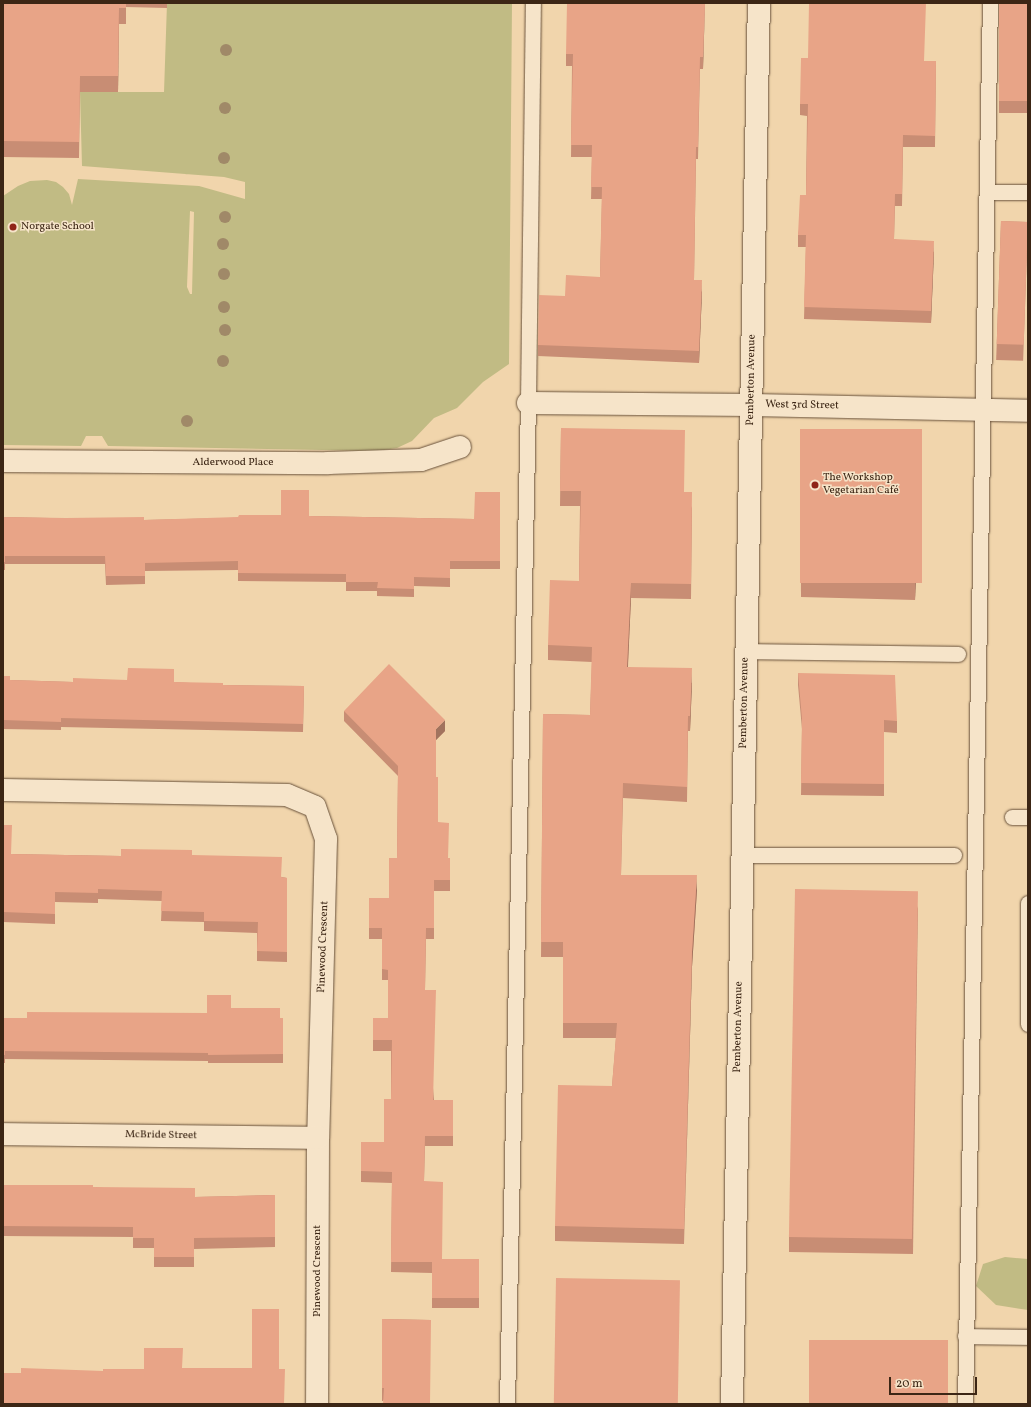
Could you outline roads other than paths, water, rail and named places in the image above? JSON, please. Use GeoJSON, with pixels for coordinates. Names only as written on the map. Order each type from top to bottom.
{"type":"FeatureCollection","features":[{"type":"Feature","properties":{"kind":"street","name":"Pemberton Avenue"},"geometry":{"type":"LineString","coordinates":[[732,1404],[759,3]]}},
{"type":"Feature","properties":{"kind":"street","name":"West 3rd Street"},"geometry":{"type":"LineString","coordinates":[[528,403],[752,404],[1028,411]]}},
{"type":"Feature","properties":{"kind":"street","name":"Alderwood Place"},"geometry":{"type":"LineString","coordinates":[[3,462],[336,463],[421,460],[460,447]]}},
{"type":"Feature","properties":{"kind":"street","name":"Pinewood Crescent"},"geometry":{"type":"LineString","coordinates":[[3,790],[287,795],[315,807],[326,839],[318,1138],[317,1404]]}},
{"type":"Feature","properties":{"kind":"street","name":"McBride Street"},"geometry":{"type":"LineString","coordinates":[[3,1134],[318,1138]]}},
{"type":"Feature","properties":{"kind":"lane"},"geometry":{"type":"LineString","coordinates":[[507,1404],[528,403],[533,3]]}},
{"type":"Feature","properties":{"kind":"lane"},"geometry":{"type":"LineString","coordinates":[[965,1404],[965,1336],[990,3]]}},
{"type":"Feature","properties":{"kind":"lane"},"geometry":{"type":"LineString","coordinates":[[987,192],[1028,192]]}},
{"type":"Feature","properties":{"kind":"lane"},"geometry":{"type":"LineString","coordinates":[[746,651],[958,654]]}},
{"type":"Feature","properties":{"kind":"lane"},"geometry":{"type":"LineString","coordinates":[[1012,817],[1028,817]]}},
{"type":"Feature","properties":{"kind":"lane"},"geometry":{"type":"LineString","coordinates":[[742,855],[954,855]]}},
{"type":"Feature","properties":{"kind":"lane"},"geometry":{"type":"LineString","coordinates":[[1028,903],[1028,1024]]}},
{"type":"Feature","properties":{"kind":"lane"},"geometry":{"type":"LineString","coordinates":[[965,1336],[1028,1337]]}},
{"type":"Feature","properties":{"kind":"place","name":"Norgate School"},"geometry":{"type":"Point","coordinates":[13,227]}},
{"type":"Feature","properties":{"kind":"place","name":"The Workshop Vegetarian Café"},"geometry":{"type":"Point","coordinates":[815,485]}}]}
